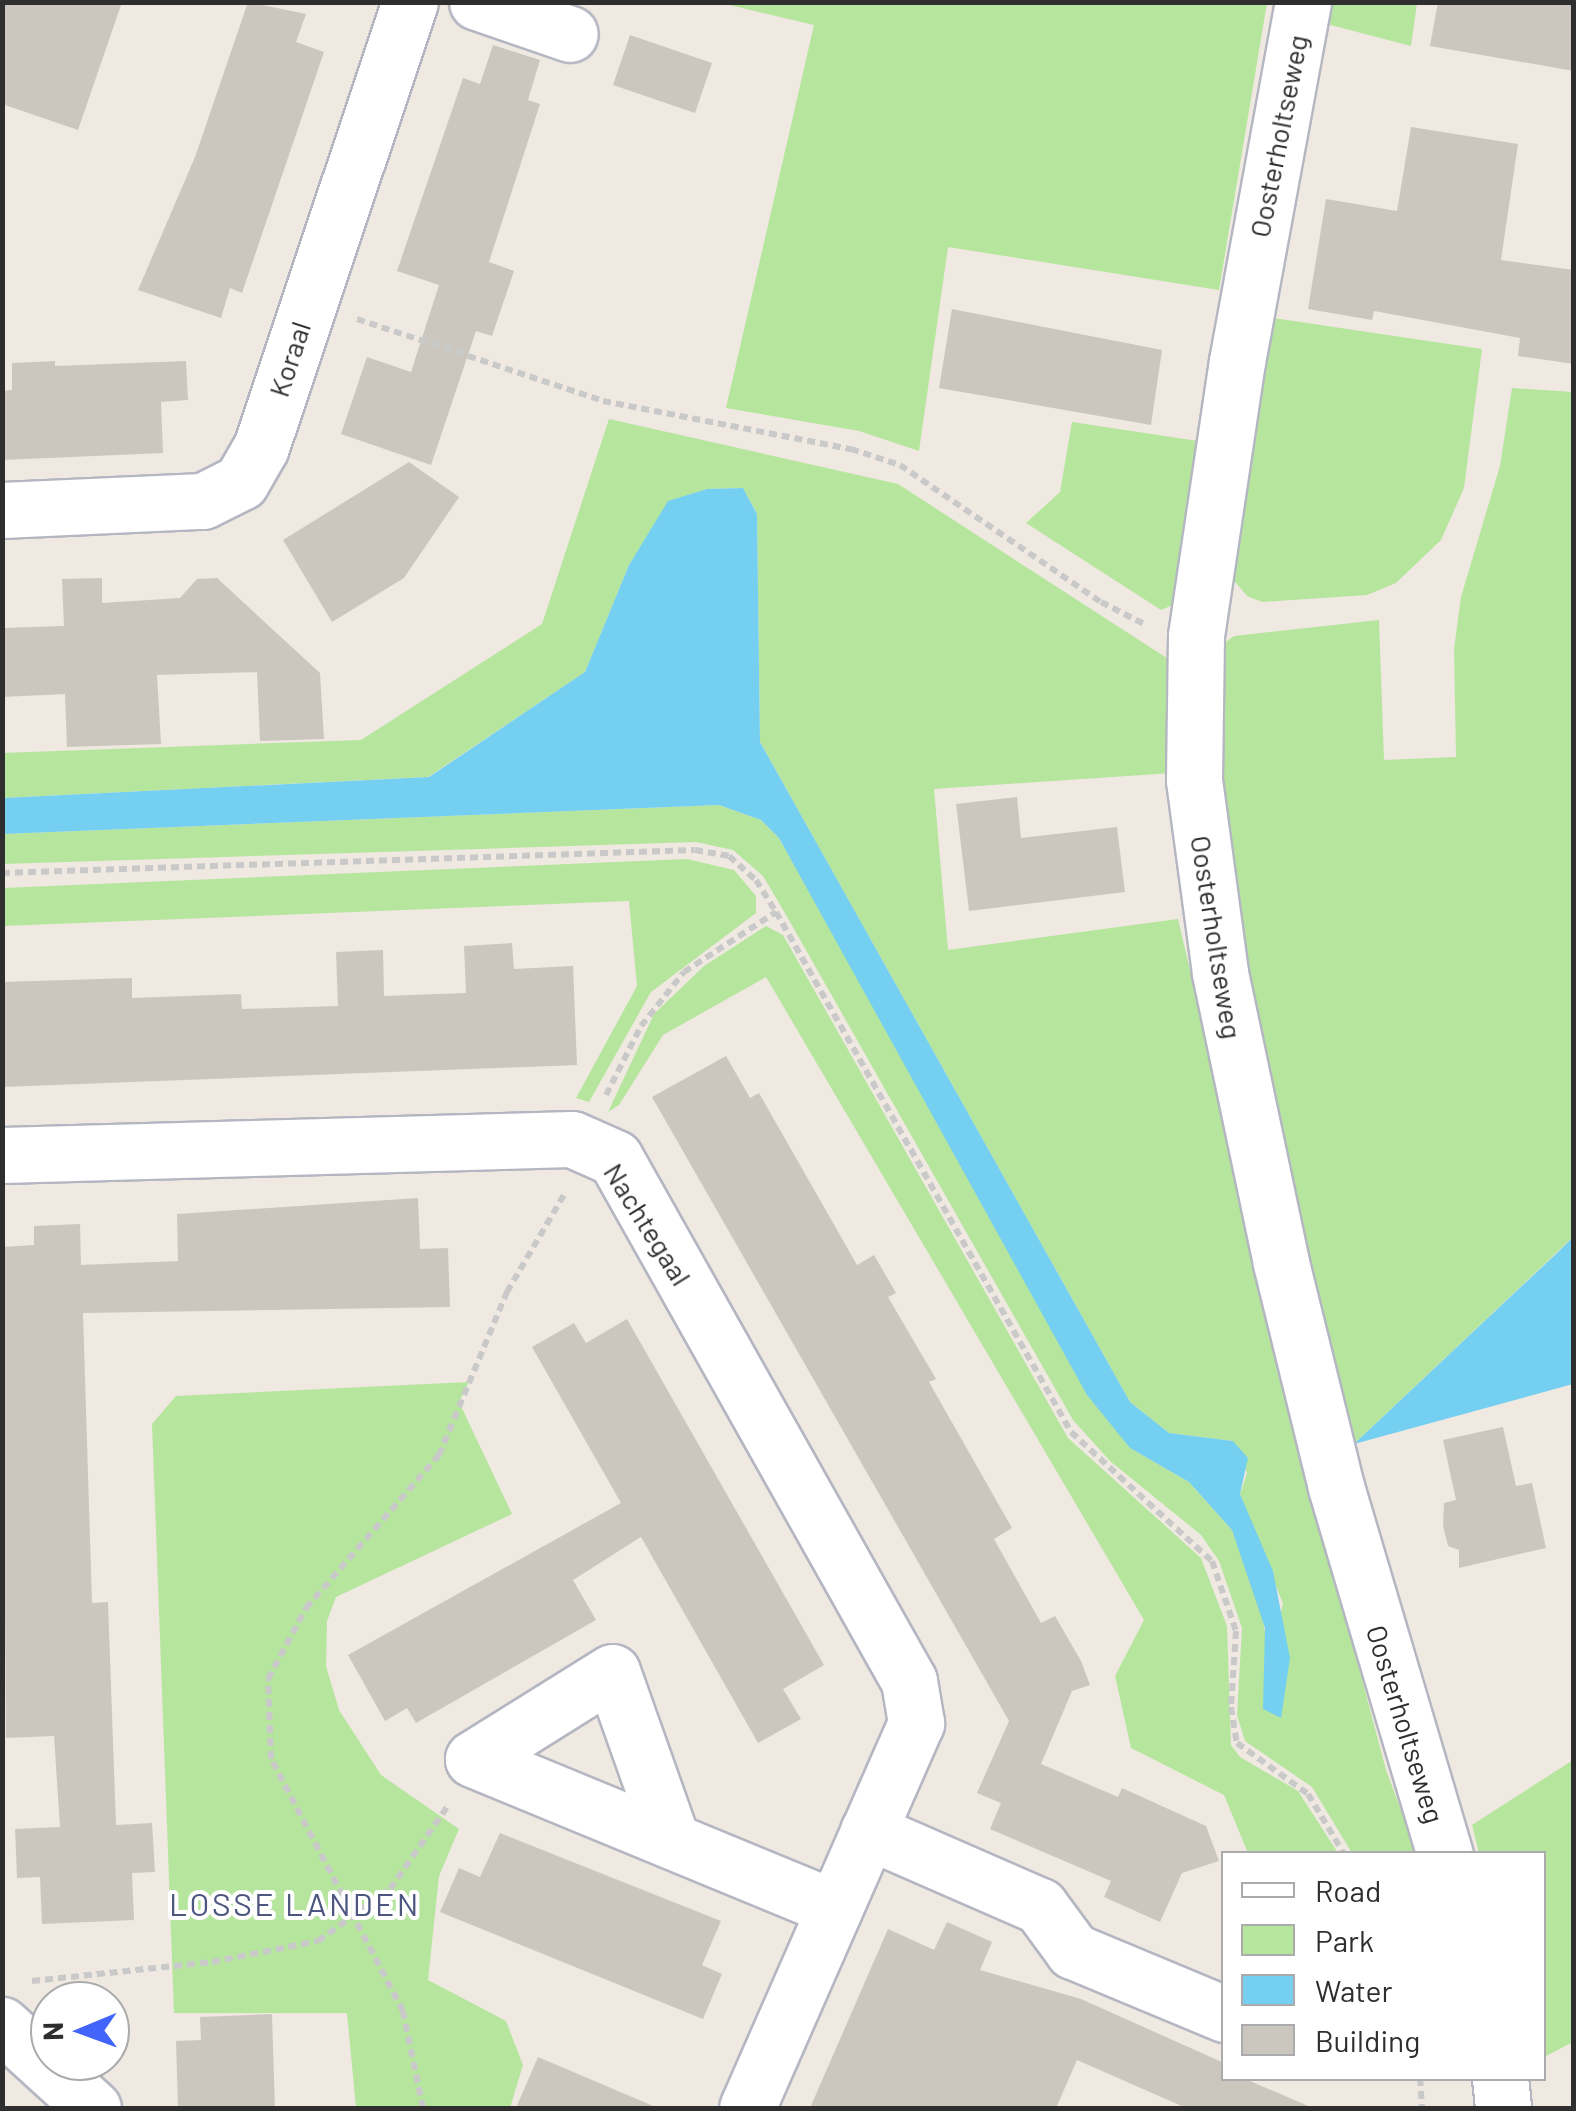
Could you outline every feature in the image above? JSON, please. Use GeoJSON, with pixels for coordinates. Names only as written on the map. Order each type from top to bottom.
{"type":"FeatureCollection","features":[{"type":"Feature","properties":{"kind":"street","name":"Koraal"},"geometry":{"type":"LineString","coordinates":[[2,510],[220,496],[241,482],[260,448],[410,2]]}},
{"type":"Feature","properties":{"kind":"street"},"geometry":{"type":"LineString","coordinates":[[477,2],[570,34]]}},
{"type":"Feature","properties":{"kind":"street","name":"Oosterholtseweg"},"geometry":{"type":"LineString","coordinates":[[1303,2],[1237,361],[1196,636],[1194,780],[1236,1057],[1336,1487],[1444,1851]]}},
{"type":"Feature","properties":{"kind":"street","name":"Nachtegaal"},"geometry":{"type":"LineString","coordinates":[[2,1155],[572,1139],[615,1158],[909,1682],[916,1723],[748,2108]]}},
{"type":"Feature","properties":{"kind":"street"},"geometry":{"type":"LineString","coordinates":[[473,1759],[612,1672],[672,1841]]}},
{"type":"Feature","properties":{"kind":"street"},"geometry":{"type":"LineString","coordinates":[[473,1759],[835,1908]]}},
{"type":"Feature","properties":{"kind":"street"},"geometry":{"type":"LineString","coordinates":[[868,1832],[1040,1906],[1073,1951],[1221,2013]]}},
{"type":"Feature","properties":{"kind":"street"},"geometry":{"type":"LineString","coordinates":[[12,2003],[93,2108]]}},
{"type":"Feature","properties":{"kind":"street"},"geometry":{"type":"LineString","coordinates":[[1500,2081],[1503,2108]]}},
{"type":"Feature","properties":{"kind":"path"},"geometry":{"type":"LineString","coordinates":[[308,303],[603,402],[851,449],[900,465],[1124,616],[1196,636]]}},
{"type":"Feature","properties":{"kind":"path"},"geometry":{"type":"LineString","coordinates":[[2,873],[695,850],[729,856],[746,868],[776,912],[1071,1432],[1212,1561],[1236,1631],[1230,1706],[1237,1743],[1308,1794],[1342,1851]]}},
{"type":"Feature","properties":{"kind":"path"},"geometry":{"type":"LineString","coordinates":[[423,2108],[403,2011],[271,1759],[268,1679],[306,1608],[438,1455],[506,1292],[592,1148],[608,1086],[658,1000],[684,972],[776,912]]}},
{"type":"Feature","properties":{"kind":"path"},"geometry":{"type":"LineString","coordinates":[[12,2003],[299,1946],[354,1918],[412,1864],[473,1759]]}},
{"type":"Feature","properties":{"kind":"path"},"geometry":{"type":"LineString","coordinates":[[1420,2081],[1422,2108]]}},
{"type":"Feature","properties":{"kind":"green space"},"geometry":{"type":"Polygon","coordinates":[[[721,3],[1267,3],[1219,290],[948,247],[919,451],[859,431],[726,408],[814,25],[721,3]]]}},
{"type":"Feature","properties":{"kind":"green space"},"geometry":{"type":"Polygon","coordinates":[[[1323,3],[1417,3],[1411,46],[1319,22],[1323,3]]]}},
{"type":"Feature","properties":{"kind":"green space"},"geometry":{"type":"Polygon","coordinates":[[[1267,317],[1482,349],[1464,488],[1441,540],[1396,583],[1367,595],[1262,602],[1247,596],[1227,572],[1267,317]]]}},
{"type":"Feature","properties":{"kind":"green space"},"geometry":{"type":"Polygon","coordinates":[[[1512,388],[1573,392],[1573,1237],[1354,1444],[1243,980],[1210,763],[1210,653],[1234,636],[1379,620],[1384,760],[1456,757],[1454,649],[1461,597],[1500,466],[1512,388]]]}},
{"type":"Feature","properties":{"kind":"green space"},"geometry":{"type":"Polygon","coordinates":[[[609,419],[898,484],[1173,662],[1172,773],[934,789],[948,950],[1178,919],[1315,1502],[1386,1770],[1416,1851],[1351,1851],[1312,1787],[1245,1741],[1237,1715],[1242,1628],[1219,1561],[1201,1535],[1110,1461],[1073,1420],[763,876],[733,850],[696,842],[3,864],[3,834],[719,805],[761,820],[779,838],[1130,1448],[1189,1482],[1232,1530],[1260,1601],[1268,1651],[1264,1683],[1283,1604],[1240,1494],[1247,1473],[1233,1441],[1169,1433],[1130,1402],[760,742],[757,514],[743,488],[707,489],[669,501],[629,565],[585,672],[428,777],[3,798],[2,753],[361,740],[542,624],[609,419]]]}},
{"type":"Feature","properties":{"kind":"green space"},"geometry":{"type":"Polygon","coordinates":[[[1072,422],[1198,441],[1175,604],[1161,610],[1026,523],[1060,492],[1072,422]]]}},
{"type":"Feature","properties":{"kind":"green space"},"geometry":{"type":"Polygon","coordinates":[[[687,859],[734,870],[756,896],[756,913],[651,992],[589,1102],[576,1098],[637,986],[629,901],[3,926],[3,888],[687,859]]]}},
{"type":"Feature","properties":{"kind":"green space"},"geometry":{"type":"Polygon","coordinates":[[[766,926],[783,935],[1068,1438],[1201,1558],[1227,1626],[1231,1745],[1240,1757],[1298,1791],[1337,1851],[1247,1851],[1224,1795],[1131,1748],[1115,1676],[1144,1620],[766,977],[663,1035],[619,1105],[608,1112],[654,1014],[704,966],[766,926]]]}},
{"type":"Feature","properties":{"kind":"green space"},"geometry":{"type":"Polygon","coordinates":[[[469,1382],[459,1402],[512,1514],[336,1597],[327,1621],[326,1666],[339,1710],[381,1775],[459,1829],[439,1876],[428,1980],[506,2021],[523,2065],[510,2108],[356,2108],[347,2013],[174,2013],[152,1424],[176,1396],[469,1382]]]}},
{"type":"Feature","properties":{"kind":"green space"},"geometry":{"type":"Polygon","coordinates":[[[1573,1760],[1573,2042],[1546,2056],[1546,1851],[1478,1851],[1472,1825],[1573,1760]]]}},
{"type":"Feature","properties":{"kind":"water"},"geometry":{"type":"Polygon","coordinates":[[[743,488],[757,514],[760,742],[1130,1402],[1169,1433],[1233,1441],[1248,1458],[1240,1494],[1273,1571],[1290,1658],[1281,1718],[1263,1709],[1265,1628],[1232,1530],[1189,1482],[1130,1448],[1087,1395],[779,838],[761,820],[719,805],[3,834],[3,798],[429,777],[585,672],[629,565],[668,501],[707,489],[743,488]]]}},
{"type":"Feature","properties":{"kind":"water"},"geometry":{"type":"Polygon","coordinates":[[[1573,1237],[1573,1384],[1354,1444],[1558,1252],[1573,1237]]]}},
{"type":"Feature","properties":{"kind":"building"},"geometry":{"type":"Polygon","coordinates":[[[2,2],[122,2],[78,130],[2,104],[2,2]]]}},
{"type":"Feature","properties":{"kind":"building"},"geometry":{"type":"Polygon","coordinates":[[[248,2],[306,14],[296,42],[324,52],[242,293],[230,288],[221,318],[138,290],[195,157],[248,2]]]}},
{"type":"Feature","properties":{"kind":"building"},"geometry":{"type":"Polygon","coordinates":[[[1438,2],[1574,2],[1574,71],[1430,46],[1438,2]]]}},
{"type":"Feature","properties":{"kind":"building"},"geometry":{"type":"Polygon","coordinates":[[[630,35],[712,63],[695,113],[613,85],[630,35]]]}},
{"type":"Feature","properties":{"kind":"building"},"geometry":{"type":"Polygon","coordinates":[[[493,45],[540,60],[528,100],[540,104],[489,262],[514,271],[492,336],[476,331],[431,465],[341,434],[367,357],[411,372],[439,285],[397,271],[463,78],[480,84],[493,45]]]}},
{"type":"Feature","properties":{"kind":"building"},"geometry":{"type":"Polygon","coordinates":[[[1411,127],[1518,144],[1501,260],[1574,270],[1574,364],[1518,356],[1520,338],[1374,311],[1372,320],[1308,309],[1326,199],[1397,211],[1411,127]]]}},
{"type":"Feature","properties":{"kind":"building"},"geometry":{"type":"Polygon","coordinates":[[[952,309],[1162,350],[1151,425],[939,388],[952,309]]]}},
{"type":"Feature","properties":{"kind":"building"},"geometry":{"type":"Polygon","coordinates":[[[55,361],[55,366],[186,361],[188,400],[161,402],[163,453],[2,460],[2,391],[12,390],[12,363],[55,361]]]}},
{"type":"Feature","properties":{"kind":"building"},"geometry":{"type":"Polygon","coordinates":[[[409,462],[459,497],[404,578],[332,622],[283,540],[409,462]]]}},
{"type":"Feature","properties":{"kind":"building"},"geometry":{"type":"Polygon","coordinates":[[[102,578],[102,603],[180,598],[197,579],[217,578],[320,673],[324,739],[260,741],[257,672],[157,675],[161,744],[67,747],[65,694],[2,697],[2,628],[64,626],[62,579],[102,578]]]}},
{"type":"Feature","properties":{"kind":"building"},"geometry":{"type":"Polygon","coordinates":[[[1017,797],[1021,838],[1117,827],[1125,892],[969,911],[956,804],[1017,797]]]}},
{"type":"Feature","properties":{"kind":"building"},"geometry":{"type":"Polygon","coordinates":[[[512,943],[514,969],[573,966],[577,1065],[2,1087],[2,982],[132,978],[132,998],[241,994],[242,1009],[338,1006],[336,952],[383,950],[384,996],[466,993],[464,946],[512,943]]]}},
{"type":"Feature","properties":{"kind":"building"},"geometry":{"type":"Polygon","coordinates":[[[726,1056],[750,1098],[759,1093],[857,1265],[874,1255],[896,1293],[888,1297],[936,1379],[929,1382],[1012,1528],[994,1539],[1041,1623],[1055,1616],[1081,1661],[1090,1685],[1072,1691],[1041,1764],[1118,1797],[1122,1788],[1206,1826],[1219,1861],[1182,1873],[1160,1922],[1104,1897],[1111,1881],[990,1829],[1001,1803],[977,1793],[1009,1721],[652,1097],[726,1056]]]}},
{"type":"Feature","properties":{"kind":"building"},"geometry":{"type":"Polygon","coordinates":[[[418,1198],[420,1249],[448,1248],[450,1307],[83,1313],[92,1603],[108,1602],[116,1825],[152,1823],[155,1872],[132,1873],[134,1920],[42,1924],[40,1877],[17,1878],[15,1829],[60,1827],[54,1736],[6,1738],[2,1247],[34,1245],[34,1226],[80,1224],[81,1265],[178,1261],[177,1214],[418,1198]]]}},
{"type":"Feature","properties":{"kind":"building"},"geometry":{"type":"Polygon","coordinates":[[[627,1319],[824,1665],[783,1689],[801,1719],[758,1743],[641,1537],[573,1580],[596,1620],[416,1723],[407,1708],[385,1721],[348,1655],[621,1503],[532,1347],[574,1323],[586,1343],[627,1319]]]}},
{"type":"Feature","properties":{"kind":"building"},"geometry":{"type":"Polygon","coordinates":[[[1503,1427],[1516,1486],[1532,1483],[1546,1548],[1459,1568],[1459,1550],[1448,1546],[1443,1526],[1444,1503],[1456,1500],[1443,1440],[1503,1427]]]}},
{"type":"Feature","properties":{"kind":"building"},"geometry":{"type":"Polygon","coordinates":[[[500,1833],[721,1921],[702,1965],[722,1974],[703,2019],[440,1912],[459,1868],[480,1877],[500,1833]]]}},
{"type":"Feature","properties":{"kind":"building"},"geometry":{"type":"Polygon","coordinates":[[[947,1922],[992,1942],[980,1970],[1081,1999],[1221,2062],[1221,2081],[1250,2081],[1313,2108],[1186,2108],[1077,2060],[1056,2108],[810,2108],[888,1929],[934,1950],[947,1922]]]}},
{"type":"Feature","properties":{"kind":"building"},"geometry":{"type":"Polygon","coordinates":[[[272,2014],[275,2108],[178,2108],[176,2041],[201,2040],[200,2017],[272,2014]]]}},
{"type":"Feature","properties":{"kind":"building"},"geometry":{"type":"Polygon","coordinates":[[[538,2057],[658,2108],[516,2108],[538,2057]]]}},
{"type":"Feature","properties":{"kind":"district","name":"LOSSE LANDEN"},"geometry":{"type":"Point","coordinates":[295,1903]}}]}
